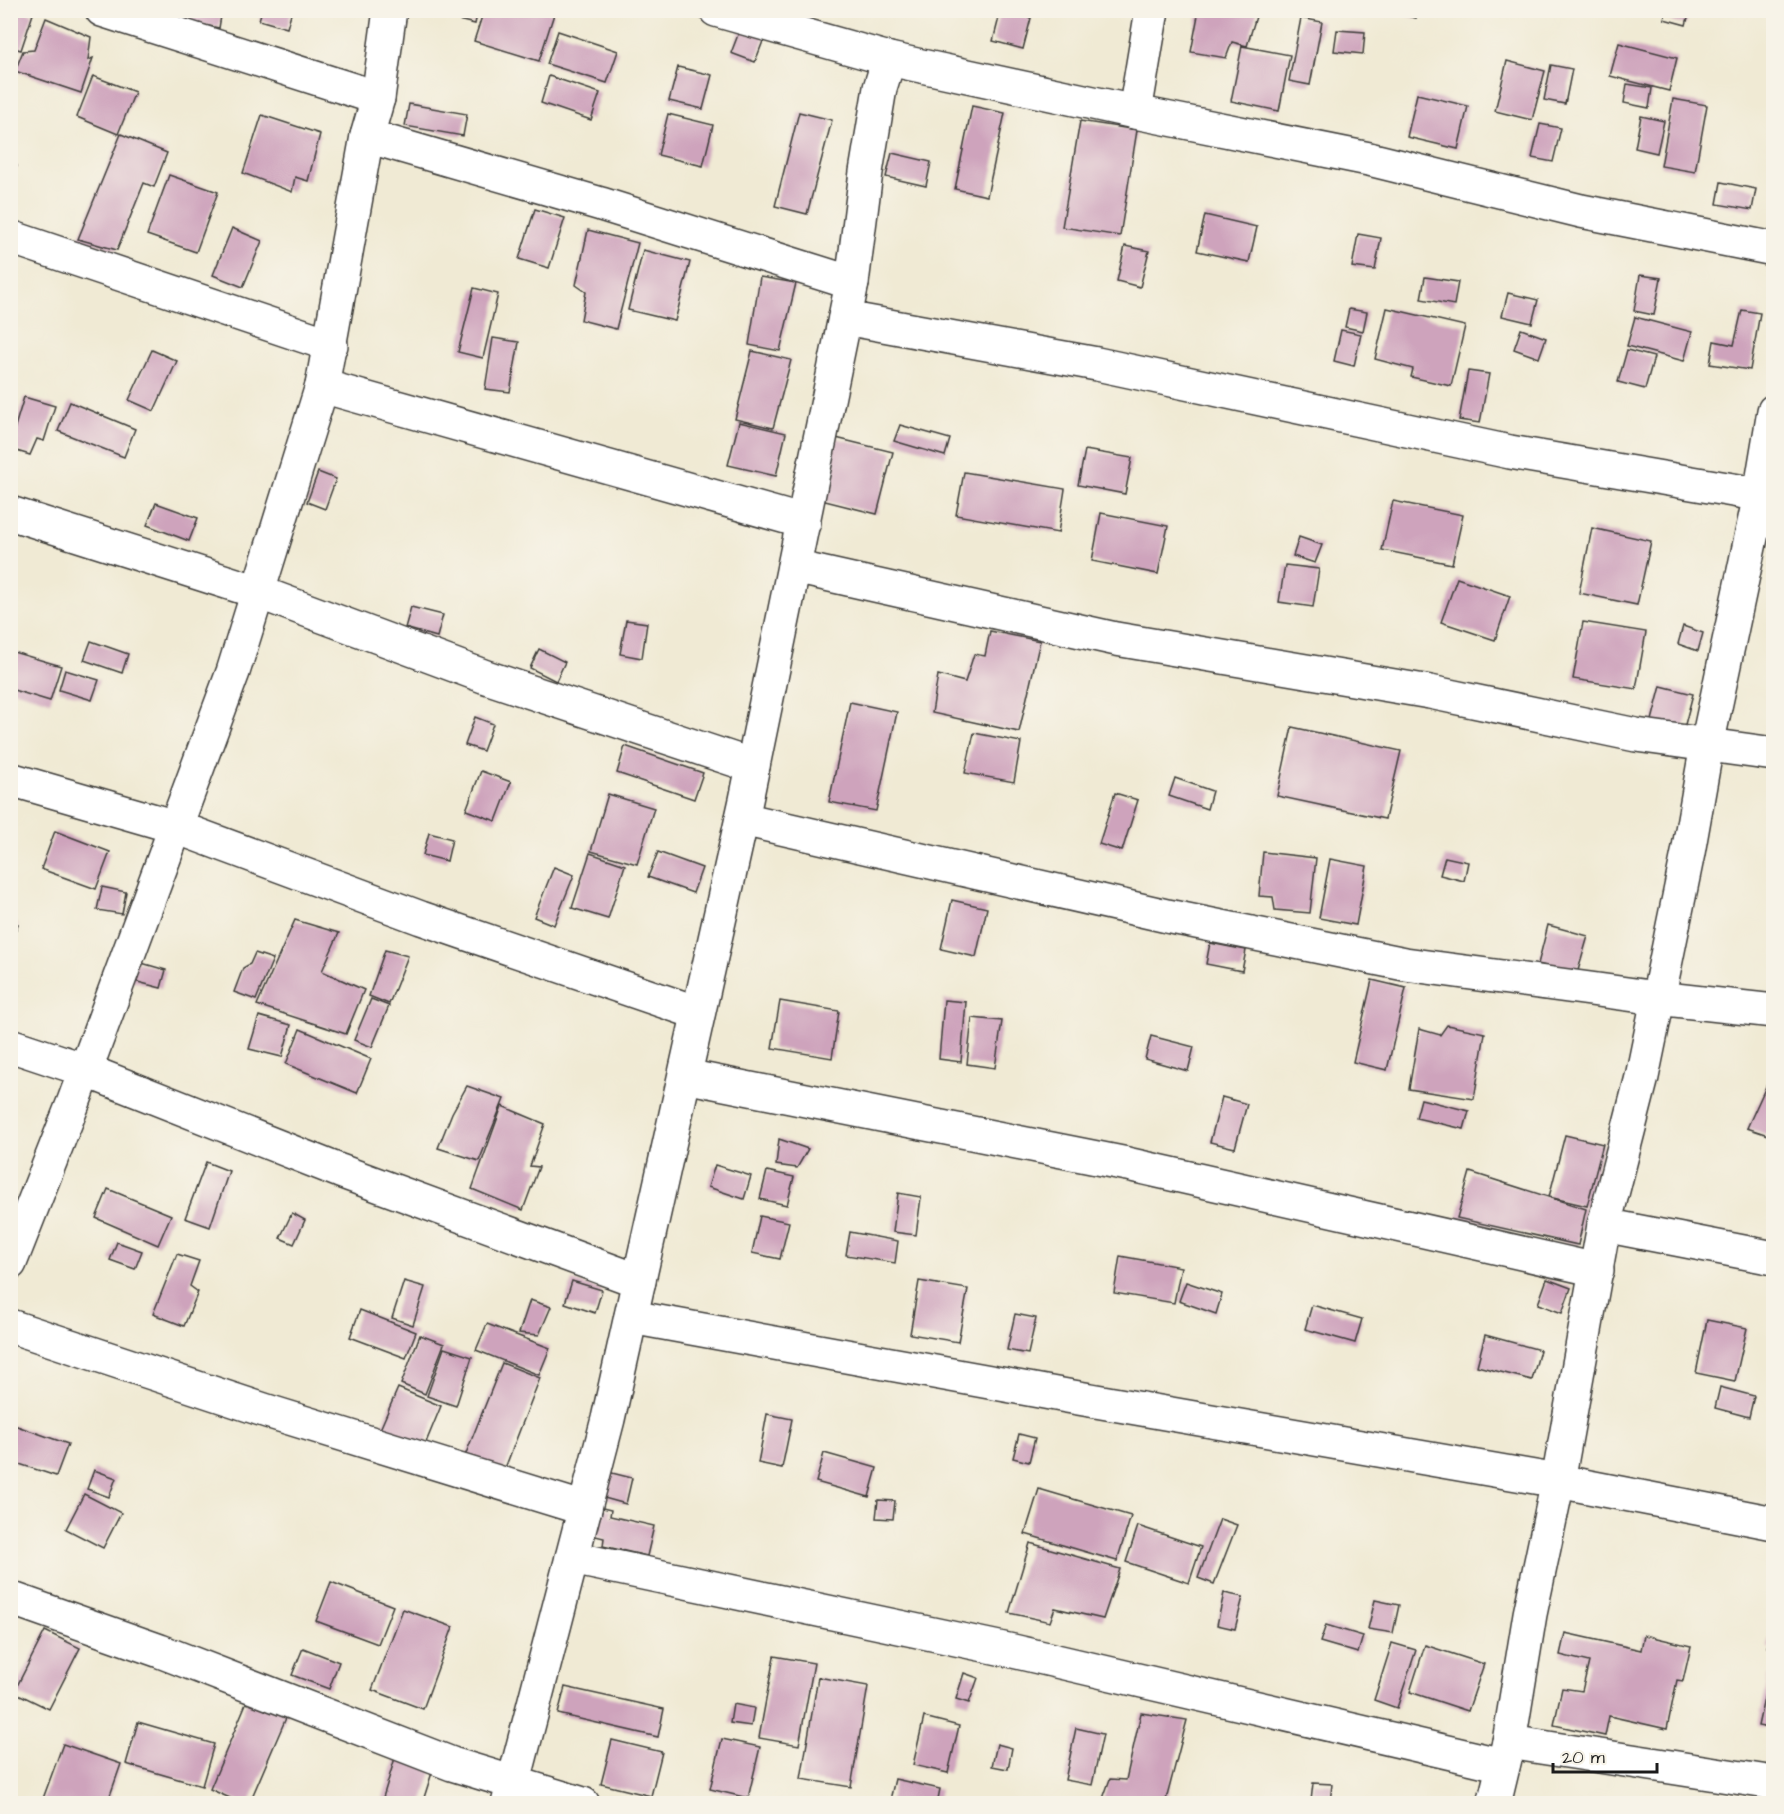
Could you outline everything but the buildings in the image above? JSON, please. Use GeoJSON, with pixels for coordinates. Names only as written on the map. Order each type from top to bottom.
{"type":"FeatureCollection","features":[{"type":"Feature","properties":{"kind":"street"},"geometry":{"type":"LineString","coordinates":[[102,10],[378,98]]}},
{"type":"Feature","properties":{"kind":"street"},"geometry":{"type":"LineString","coordinates":[[10,1263],[86,1070],[233,672],[322,387],[367,136],[378,98],[390,10]]}},
{"type":"Feature","properties":{"kind":"street"},"geometry":{"type":"LineString","coordinates":[[716,10],[889,59],[1135,112],[1370,159],[1581,211],[1773,249]]}},
{"type":"Feature","properties":{"kind":"street"},"geometry":{"type":"LineString","coordinates":[[1135,112],[1152,10]]}},
{"type":"Feature","properties":{"kind":"street"},"geometry":{"type":"LineString","coordinates":[[511,1793],[585,1509],[631,1317],[742,819],[852,283],[867,162],[880,88],[889,59]]}},
{"type":"Feature","properties":{"kind":"street"},"geometry":{"type":"LineString","coordinates":[[367,136],[601,204],[852,283]]}},
{"type":"Feature","properties":{"kind":"street"},"geometry":{"type":"LineString","coordinates":[[10,237],[331,345]]}},
{"type":"Feature","properties":{"kind":"street"},"geometry":{"type":"LineString","coordinates":[[845,318],[1096,364],[1510,452],[1767,496]]}},
{"type":"Feature","properties":{"kind":"street"},"geometry":{"type":"LineString","coordinates":[[322,387],[804,522]]}},
{"type":"Feature","properties":{"kind":"street"},"geometry":{"type":"LineString","coordinates":[[1494,1803],[1506,1753],[1530,1614],[1604,1226],[1642,1077],[1688,853],[1707,745],[1767,496],[1773,411]]}},
{"type":"Feature","properties":{"kind":"street"},"geometry":{"type":"LineString","coordinates":[[10,513],[258,592],[486,677],[753,766]]}},
{"type":"Feature","properties":{"kind":"street"},"geometry":{"type":"LineString","coordinates":[[794,567],[1116,639],[1430,692],[1636,735],[1773,754]]}},
{"type":"Feature","properties":{"kind":"street"},"geometry":{"type":"LineString","coordinates":[[10,779],[176,827],[421,918],[698,1013]]}},
{"type":"Feature","properties":{"kind":"street"},"geometry":{"type":"LineString","coordinates":[[742,819],[1167,916],[1405,964],[1773,1011]]}},
{"type":"Feature","properties":{"kind":"street"},"geometry":{"type":"LineString","coordinates":[[10,1045],[86,1070],[340,1171],[639,1281]]}},
{"type":"Feature","properties":{"kind":"street"},"geometry":{"type":"LineString","coordinates":[[685,1076],[1126,1164],[1597,1270]]}},
{"type":"Feature","properties":{"kind":"street"},"geometry":{"type":"LineString","coordinates":[[1604,1226],[1773,1258]]}},
{"type":"Feature","properties":{"kind":"street"},"geometry":{"type":"LineString","coordinates":[[631,1317],[1557,1481],[1773,1523]]}},
{"type":"Feature","properties":{"kind":"street"},"geometry":{"type":"LineString","coordinates":[[10,1326],[267,1411],[585,1509]]}},
{"type":"Feature","properties":{"kind":"street"},"geometry":{"type":"LineString","coordinates":[[572,1558],[1506,1753],[1773,1784]]}},
{"type":"Feature","properties":{"kind":"street"},"geometry":{"type":"LineString","coordinates":[[10,1598],[160,1651],[452,1764],[511,1793],[583,1803]]}}]}
